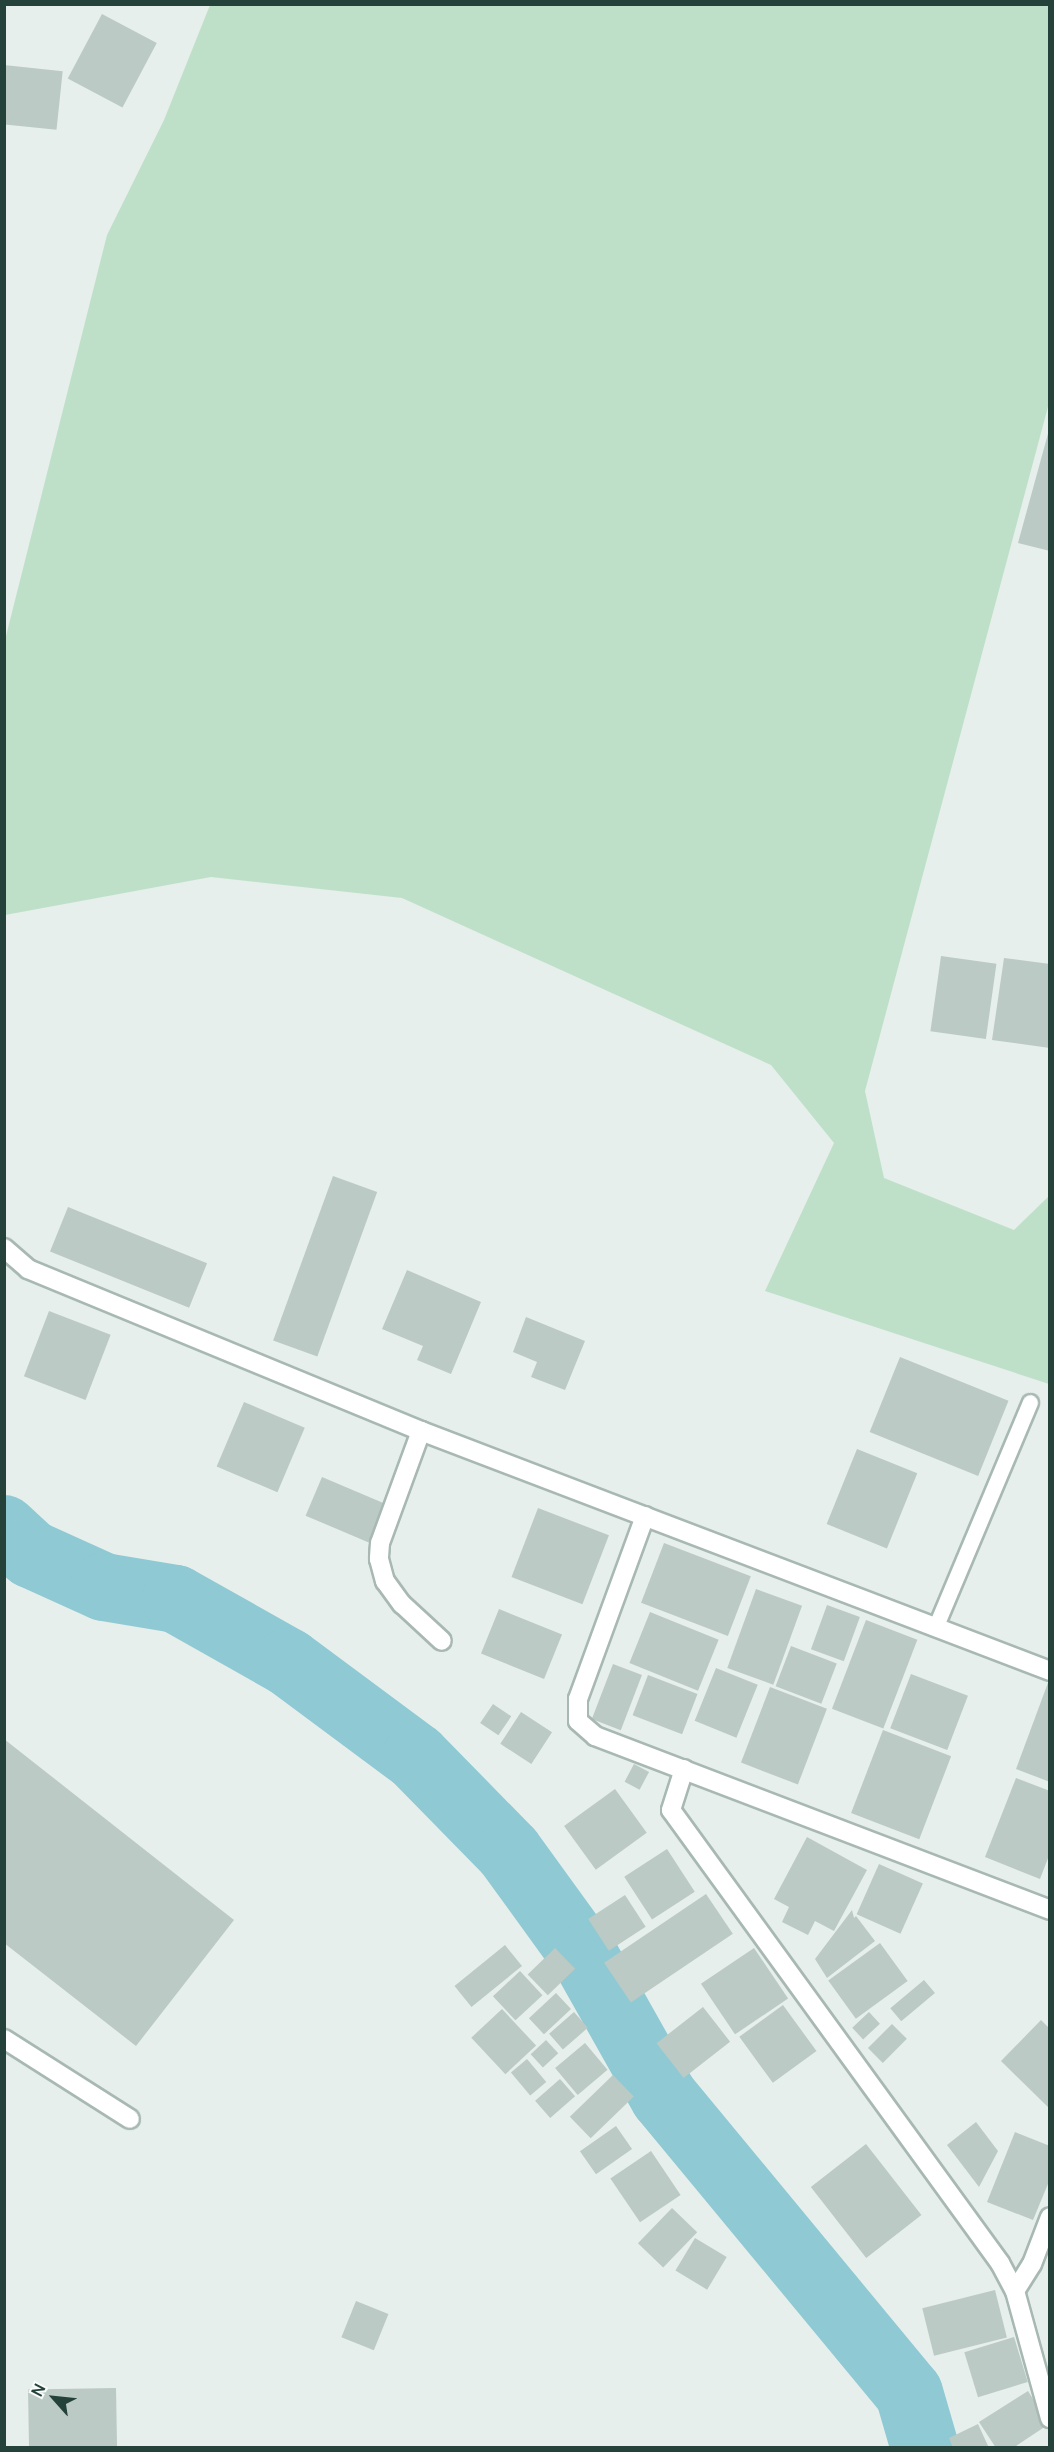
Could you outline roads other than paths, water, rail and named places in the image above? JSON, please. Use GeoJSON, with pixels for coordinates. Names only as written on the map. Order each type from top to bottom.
{"type":"FeatureCollection","features":[{"type":"Feature","properties":{"kind":"street"},"geometry":{"type":"LineString","coordinates":[[4,1248],[28,1269],[421,1431],[1050,1671]]}},
{"type":"Feature","properties":{"kind":"street"},"geometry":{"type":"LineString","coordinates":[[421,1431],[380,1543],[379,1559],[385,1581],[402,1604],[442,1641]]}},
{"type":"Feature","properties":{"kind":"street"},"geometry":{"type":"LineString","coordinates":[[645,1516],[578,1699],[578,1721],[595,1736],[1050,1910]]}},
{"type":"Feature","properties":{"kind":"street"},"geometry":{"type":"LineString","coordinates":[[684,1769],[671,1810],[1000,2263],[1015,2291],[1050,2418]]}},
{"type":"Feature","properties":{"kind":"street"},"geometry":{"type":"LineString","coordinates":[[4,2039],[129,2119]]}},
{"type":"Feature","properties":{"kind":"street"},"geometry":{"type":"LineString","coordinates":[[1015,2291],[1032,2264],[1050,2217]]}},
{"type":"Feature","properties":{"kind":"lane"},"geometry":{"type":"LineString","coordinates":[[935,1628],[1030,1402]]}},
{"type":"Feature","properties":{"kind":"waterway"},"geometry":{"type":"LineString","coordinates":[[4,1529],[31,1554],[104,1587],[176,1599],[288,1662],[416,1757],[509,1852],[585,1957],[664,2097],[909,2393],[925,2448]]}}]}
